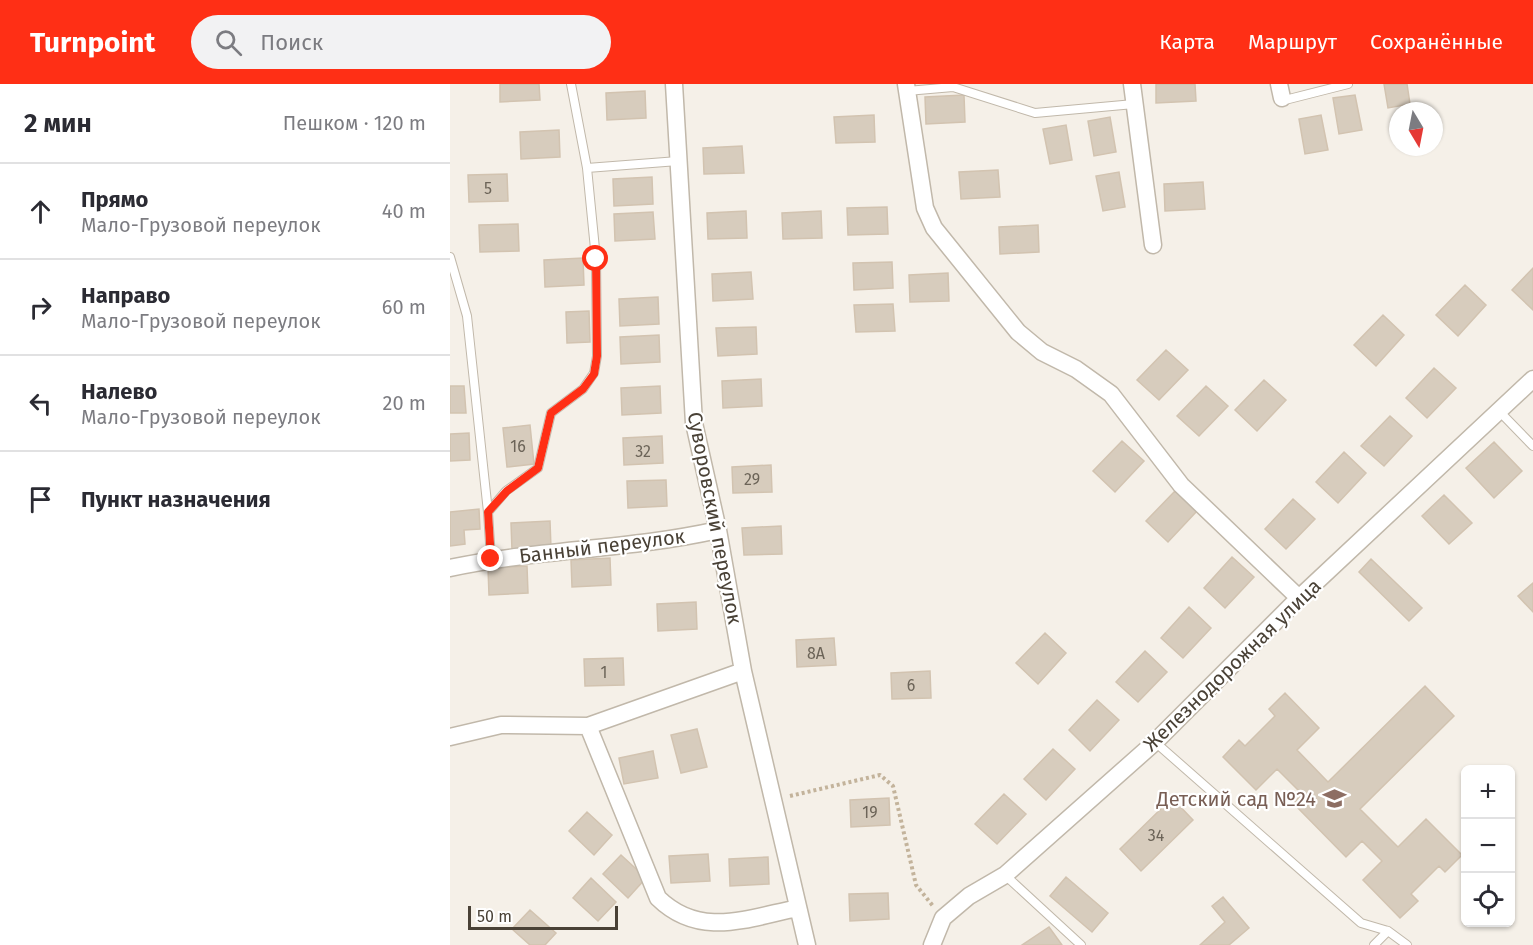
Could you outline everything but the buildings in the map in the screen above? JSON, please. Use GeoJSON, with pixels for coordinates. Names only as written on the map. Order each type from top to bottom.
{"type":"FeatureCollection","features":[{"type":"Feature","properties":{"kind":"street","name":"Суворовский переулок"},"geometry":{"type":"LineString","coordinates":[[674,84],[694,423],[718,530],[742,671],[807,945]]}},
{"type":"Feature","properties":{"kind":"street"},"geometry":{"type":"LineString","coordinates":[[1132,84],[1153,245]]}},
{"type":"Feature","properties":{"kind":"street"},"geometry":{"type":"LineString","coordinates":[[906,88],[925,208],[934,228],[1018,332],[1042,352],[1076,369],[1111,394],[1181,485],[1299,598]]}},
{"type":"Feature","properties":{"kind":"street","name":"Железнодорожная улица"},"geometry":{"type":"LineString","coordinates":[[932,945],[943,918],[969,896],[1005,875],[1155,742],[1299,598],[1533,379]]}},
{"type":"Feature","properties":{"kind":"street","name":"Банный переулок"},"geometry":{"type":"LineString","coordinates":[[450,568],[491,559],[677,539],[718,530]]}},
{"type":"Feature","properties":{"kind":"street"},"geometry":{"type":"LineString","coordinates":[[450,737],[501,725],[588,726],[742,671]]}},
{"type":"Feature","properties":{"kind":"street"},"geometry":{"type":"LineString","coordinates":[[588,726],[658,898],[672,911],[690,919],[722,924],[798,908]]}},
{"type":"Feature","properties":{"kind":"lane"},"geometry":{"type":"LineString","coordinates":[[488,512],[507,491],[538,468],[551,413],[583,389],[594,374],[597,356],[597,288],[586,168],[571,84]]}},
{"type":"Feature","properties":{"kind":"lane"},"geometry":{"type":"LineString","coordinates":[[1280,91],[1285,100],[1348,84]]}},
{"type":"Feature","properties":{"kind":"lane"},"geometry":{"type":"LineString","coordinates":[[906,88],[954,87],[1035,113],[1134,104]]}},
{"type":"Feature","properties":{"kind":"lane"},"geometry":{"type":"LineString","coordinates":[[586,168],[678,161]]}},
{"type":"Feature","properties":{"kind":"lane"},"geometry":{"type":"LineString","coordinates":[[450,257],[467,316],[491,559]]}},
{"type":"Feature","properties":{"kind":"lane"},"geometry":{"type":"LineString","coordinates":[[1499,411],[1533,446]]}},
{"type":"Feature","properties":{"kind":"lane"},"geometry":{"type":"LineString","coordinates":[[1155,742],[1361,923],[1388,931],[1407,945]]}},
{"type":"Feature","properties":{"kind":"lane"},"geometry":{"type":"LineString","coordinates":[[1005,875],[1081,945]]}},
{"type":"Feature","properties":{"kind":"lane"},"geometry":{"type":"LineString","coordinates":[[1374,945],[1388,931]]}},
{"type":"Feature","properties":{"kind":"path"},"geometry":{"type":"LineString","coordinates":[[774,800],[880,775],[893,786],[916,885],[943,918]]}},
{"type":"Feature","properties":{"kind":"place","name":"Детский сад №24"},"geometry":{"type":"Point","coordinates":[1334,799]}},
{"type":"Feature","properties":{"kind":"route"},"geometry":{"type":"LineString","coordinates":[[491,559],[488,512],[507,491],[538,468],[551,413],[583,389],[594,374],[597,356],[596,259]]}}]}
